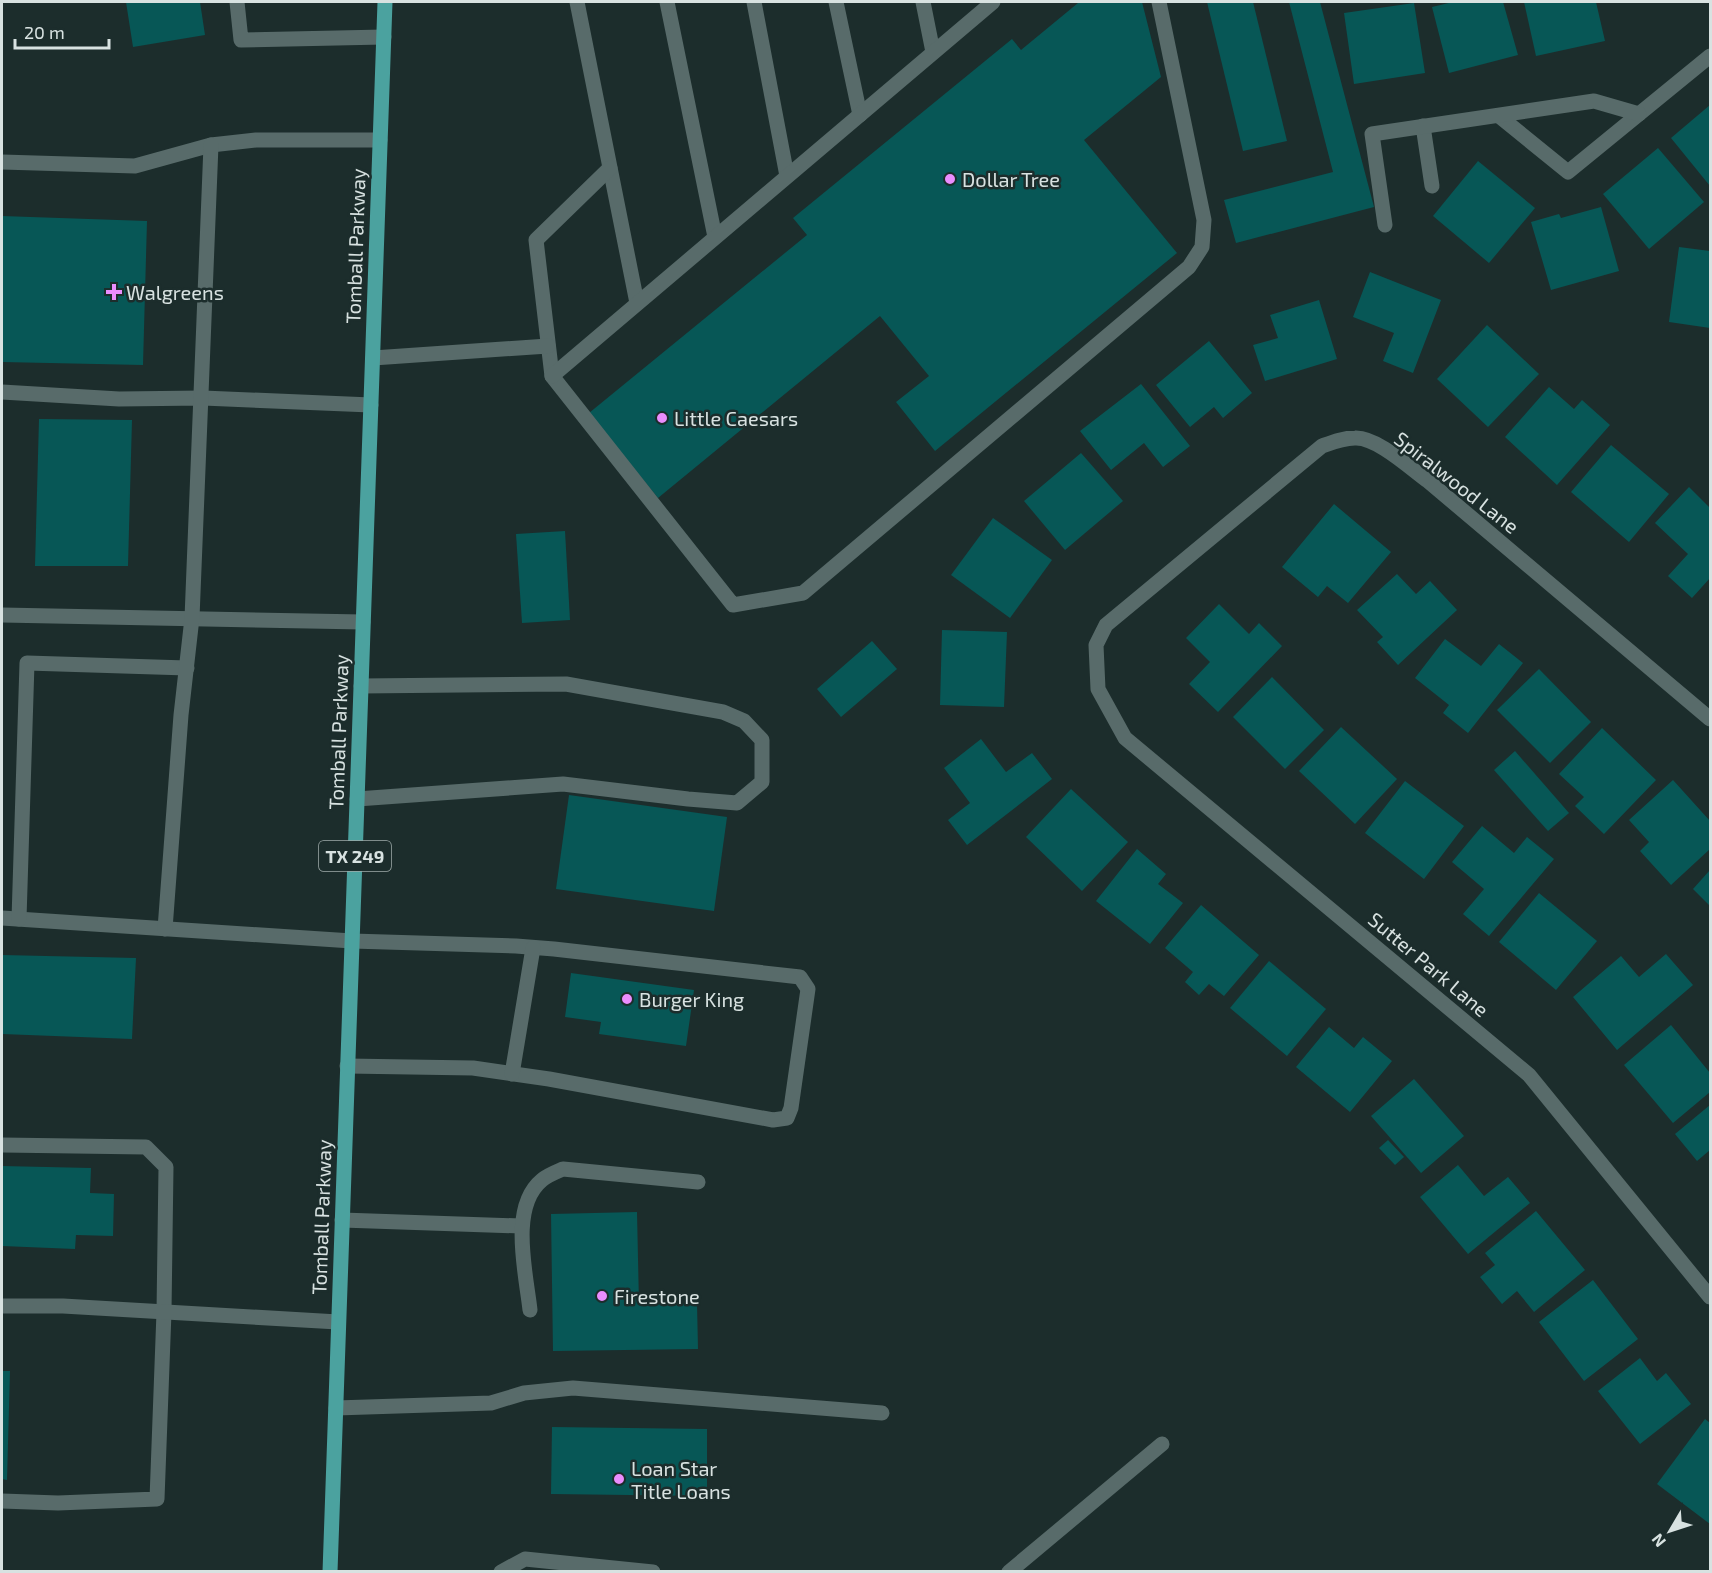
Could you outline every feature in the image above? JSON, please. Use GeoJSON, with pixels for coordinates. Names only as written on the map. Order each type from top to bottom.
{"type":"FeatureCollection","features":[{"type":"Feature","properties":{"kind":"main road","name":"Tomball Parkway"},"geometry":{"type":"LineString","coordinates":[[330,1572],[385,2]]}},
{"type":"Feature","properties":{"kind":"street"},"geometry":{"type":"LineString","coordinates":[[237,2],[241,40],[384,37]]}},
{"type":"Feature","properties":{"kind":"street"},"geometry":{"type":"LineString","coordinates":[[576,2],[637,303]]}},
{"type":"Feature","properties":{"kind":"street"},"geometry":{"type":"LineString","coordinates":[[667,2],[715,237]]}},
{"type":"Feature","properties":{"kind":"street"},"geometry":{"type":"LineString","coordinates":[[754,2],[787,176]]}},
{"type":"Feature","properties":{"kind":"street"},"geometry":{"type":"LineString","coordinates":[[836,2],[860,114]]}},
{"type":"Feature","properties":{"kind":"street"},"geometry":{"type":"LineString","coordinates":[[923,2],[933,52]]}},
{"type":"Feature","properties":{"kind":"street"},"geometry":{"type":"LineString","coordinates":[[552,376],[993,2]]}},
{"type":"Feature","properties":{"kind":"street"},"geometry":{"type":"LineString","coordinates":[[610,168],[536,240],[552,376],[733,605],[803,593],[1189,267],[1202,247],[1204,220],[1160,2]]}},
{"type":"Feature","properties":{"kind":"street"},"geometry":{"type":"LineString","coordinates":[[1499,116],[1568,172],[1710,56]]}},
{"type":"Feature","properties":{"kind":"street"},"geometry":{"type":"LineString","coordinates":[[1385,225],[1372,134],[1594,101],[1640,114]]}},
{"type":"Feature","properties":{"kind":"street"},"geometry":{"type":"LineString","coordinates":[[1423,126],[1432,186]]}},
{"type":"Feature","properties":{"kind":"street"},"geometry":{"type":"LineString","coordinates":[[2,162],[135,166],[211,145],[256,140],[380,140]]}},
{"type":"Feature","properties":{"kind":"street"},"geometry":{"type":"LineString","coordinates":[[165,929],[192,618],[211,145]]}},
{"type":"Feature","properties":{"kind":"street"},"geometry":{"type":"LineString","coordinates":[[373,358],[548,346]]}},
{"type":"Feature","properties":{"kind":"street"},"geometry":{"type":"LineString","coordinates":[[2,392],[119,399],[202,398],[371,405]]}},
{"type":"Feature","properties":{"kind":"street","name":"Spiralwood Lane"},"geometry":{"type":"LineString","coordinates":[[1098,689],[1096,645],[1106,625],[1322,446],[1338,440],[1358,438],[1380,446],[1428,481],[1710,719]]}},
{"type":"Feature","properties":{"kind":"street"},"geometry":{"type":"LineString","coordinates":[[2,615],[363,622]]}},
{"type":"Feature","properties":{"kind":"street"},"geometry":{"type":"LineString","coordinates":[[19,919],[27,663],[187,668]]}},
{"type":"Feature","properties":{"kind":"street"},"geometry":{"type":"LineString","coordinates":[[357,799],[563,784],[688,799],[737,802],[762,782],[762,741],[744,721],[723,712],[566,684],[361,686]]}},
{"type":"Feature","properties":{"kind":"street","name":"Sutter Park Lane"},"geometry":{"type":"LineString","coordinates":[[1098,689],[1125,738],[1529,1075],[1710,1297]]}},
{"type":"Feature","properties":{"kind":"street"},"geometry":{"type":"LineString","coordinates":[[2,918],[352,941],[533,948],[800,977],[808,989],[791,1108],[787,1118],[773,1120],[473,1068],[347,1066]]}},
{"type":"Feature","properties":{"kind":"street"},"geometry":{"type":"LineString","coordinates":[[512,1074],[533,948]]}},
{"type":"Feature","properties":{"kind":"street"},"geometry":{"type":"LineString","coordinates":[[2,1145],[146,1147],[166,1167],[164,1312],[157,1499],[58,1503],[2,1501]]}},
{"type":"Feature","properties":{"kind":"street"},"geometry":{"type":"LineString","coordinates":[[530,1310],[521,1226],[531,1192],[543,1179],[563,1168],[698,1182]]}},
{"type":"Feature","properties":{"kind":"street"},"geometry":{"type":"LineString","coordinates":[[342,1220],[521,1226]]}},
{"type":"Feature","properties":{"kind":"street"},"geometry":{"type":"LineString","coordinates":[[2,1306],[63,1306],[338,1322]]}},
{"type":"Feature","properties":{"kind":"street"},"geometry":{"type":"LineString","coordinates":[[336,1408],[491,1403],[524,1393],[573,1388],[882,1413]]}},
{"type":"Feature","properties":{"kind":"street"},"geometry":{"type":"LineString","coordinates":[[1009,1572],[1162,1444]]}},
{"type":"Feature","properties":{"kind":"street"},"geometry":{"type":"LineString","coordinates":[[501,1572],[525,1558],[653,1572]]}},
{"type":"Feature","properties":{"kind":"building"},"geometry":{"type":"Polygon","coordinates":[[[126,2],[200,2],[205,35],[133,47],[126,2]]]}},
{"type":"Feature","properties":{"kind":"building"},"geometry":{"type":"Polygon","coordinates":[[[1077,2],[1142,2],[1161,77],[1084,140],[1177,253],[935,451],[896,402],[929,376],[880,316],[658,498],[589,413],[807,235],[793,218],[1012,39],[1021,50],[1077,2]]]}},
{"type":"Feature","properties":{"kind":"building"},"geometry":{"type":"Polygon","coordinates":[[[1207,2],[1253,2],[1287,141],[1243,151],[1207,2]]]}},
{"type":"Feature","properties":{"kind":"building"},"geometry":{"type":"Polygon","coordinates":[[[1289,2],[1320,2],[1374,207],[1236,243],[1224,200],[1333,172],[1289,2]]]}},
{"type":"Feature","properties":{"kind":"building"},"geometry":{"type":"Polygon","coordinates":[[[1453,2],[1503,2],[1518,55],[1449,73],[1432,7],[1453,2]]]}},
{"type":"Feature","properties":{"kind":"building"},"geometry":{"type":"Polygon","coordinates":[[[1524,2],[1596,2],[1605,41],[1536,56],[1524,2]]]}},
{"type":"Feature","properties":{"kind":"building"},"geometry":{"type":"Polygon","coordinates":[[[1414,3],[1425,73],[1354,84],[1344,13],[1414,3]]]}},
{"type":"Feature","properties":{"kind":"building"},"geometry":{"type":"Polygon","coordinates":[[[1710,105],[1710,186],[1671,138],[1710,105]]]}},
{"type":"Feature","properties":{"kind":"building"},"geometry":{"type":"Polygon","coordinates":[[[1658,148],[1704,202],[1649,249],[1603,194],[1658,148]]]}},
{"type":"Feature","properties":{"kind":"building"},"geometry":{"type":"Polygon","coordinates":[[[1478,161],[1535,208],[1489,263],[1433,216],[1478,161]]]}},
{"type":"Feature","properties":{"kind":"building"},"geometry":{"type":"Polygon","coordinates":[[[1601,207],[1619,271],[1551,290],[1531,222],[1559,214],[1561,218],[1601,207]]]}},
{"type":"Feature","properties":{"kind":"building","name":"Walgreens"},"geometry":{"type":"Polygon","coordinates":[[[2,216],[147,221],[143,365],[2,362],[2,216]]]}},
{"type":"Feature","properties":{"kind":"building"},"geometry":{"type":"Polygon","coordinates":[[[1679,247],[1710,251],[1710,328],[1669,322],[1679,247]]]}},
{"type":"Feature","properties":{"kind":"building"},"geometry":{"type":"Polygon","coordinates":[[[1370,272],[1441,300],[1413,373],[1383,361],[1394,333],[1353,317],[1370,272]]]}},
{"type":"Feature","properties":{"kind":"building"},"geometry":{"type":"Polygon","coordinates":[[[1319,300],[1337,359],[1265,381],[1253,345],[1278,338],[1270,315],[1319,300]]]}},
{"type":"Feature","properties":{"kind":"building"},"geometry":{"type":"Polygon","coordinates":[[[1487,325],[1539,374],[1488,427],[1437,379],[1487,325]]]}},
{"type":"Feature","properties":{"kind":"building"},"geometry":{"type":"Polygon","coordinates":[[[1209,341],[1252,393],[1223,418],[1214,407],[1190,427],[1156,385],[1209,341]]]}},
{"type":"Feature","properties":{"kind":"building"},"geometry":{"type":"Polygon","coordinates":[[[1141,384],[1190,446],[1163,467],[1144,443],[1111,470],[1080,431],[1141,384]]]}},
{"type":"Feature","properties":{"kind":"building"},"geometry":{"type":"Polygon","coordinates":[[[1549,387],[1574,409],[1582,400],[1610,425],[1557,485],[1505,437],[1549,387]]]}},
{"type":"Feature","properties":{"kind":"building"},"geometry":{"type":"Polygon","coordinates":[[[39,419],[132,420],[128,566],[35,566],[39,419]]]}},
{"type":"Feature","properties":{"kind":"building"},"geometry":{"type":"Polygon","coordinates":[[[1611,445],[1669,494],[1629,542],[1571,492],[1611,445]]]}},
{"type":"Feature","properties":{"kind":"building"},"geometry":{"type":"Polygon","coordinates":[[[1081,453],[1123,501],[1065,550],[1024,501],[1081,453]]]}},
{"type":"Feature","properties":{"kind":"building"},"geometry":{"type":"Polygon","coordinates":[[[1689,487],[1710,508],[1710,578],[1692,598],[1668,576],[1688,554],[1655,523],[1689,487]]]}},
{"type":"Feature","properties":{"kind":"building"},"geometry":{"type":"Polygon","coordinates":[[[1334,504],[1391,552],[1348,603],[1327,586],[1318,597],[1282,567],[1334,504]]]}},
{"type":"Feature","properties":{"kind":"building"},"geometry":{"type":"Polygon","coordinates":[[[993,518],[1052,560],[1010,618],[951,575],[993,518]]]}},
{"type":"Feature","properties":{"kind":"building"},"geometry":{"type":"Polygon","coordinates":[[[565,531],[570,620],[522,623],[516,534],[565,531]]]}},
{"type":"Feature","properties":{"kind":"building"},"geometry":{"type":"Polygon","coordinates":[[[1397,574],[1416,594],[1430,581],[1457,610],[1398,665],[1377,642],[1383,637],[1357,610],[1397,574]]]}},
{"type":"Feature","properties":{"kind":"building"},"geometry":{"type":"Polygon","coordinates":[[[1219,604],[1249,634],[1259,623],[1282,646],[1218,712],[1189,684],[1210,662],[1186,638],[1219,604]]]}},
{"type":"Feature","properties":{"kind":"building"},"geometry":{"type":"Polygon","coordinates":[[[942,630],[1007,632],[1004,707],[940,705],[942,630]]]}},
{"type":"Feature","properties":{"kind":"building"},"geometry":{"type":"Polygon","coordinates":[[[1445,639],[1481,666],[1499,644],[1523,663],[1468,733],[1443,713],[1449,705],[1415,678],[1445,639]]]}},
{"type":"Feature","properties":{"kind":"building"},"geometry":{"type":"Polygon","coordinates":[[[872,641],[897,669],[841,717],[817,689],[872,641]]]}},
{"type":"Feature","properties":{"kind":"building"},"geometry":{"type":"Polygon","coordinates":[[[1539,669],[1591,722],[1550,763],[1497,710],[1539,669]]]}},
{"type":"Feature","properties":{"kind":"building"},"geometry":{"type":"Polygon","coordinates":[[[1272,677],[1324,730],[1285,769],[1233,717],[1272,677]]]}},
{"type":"Feature","properties":{"kind":"building"},"geometry":{"type":"Polygon","coordinates":[[[1341,727],[1397,779],[1355,824],[1299,771],[1341,727]]]}},
{"type":"Feature","properties":{"kind":"building"},"geometry":{"type":"Polygon","coordinates":[[[1602,728],[1656,780],[1604,834],[1575,806],[1584,797],[1559,774],[1602,728]]]}},
{"type":"Feature","properties":{"kind":"building"},"geometry":{"type":"Polygon","coordinates":[[[981,739],[1006,772],[1032,753],[1052,779],[967,845],[948,820],[970,803],[944,768],[981,739]]]}},
{"type":"Feature","properties":{"kind":"building"},"geometry":{"type":"Polygon","coordinates":[[[1515,751],[1569,813],[1548,831],[1494,770],[1515,751]]]}},
{"type":"Feature","properties":{"kind":"building"},"geometry":{"type":"Polygon","coordinates":[[[1673,780],[1710,821],[1710,849],[1671,885],[1640,851],[1649,842],[1629,820],[1673,780]]]}},
{"type":"Feature","properties":{"kind":"building"},"geometry":{"type":"Polygon","coordinates":[[[1405,781],[1464,826],[1424,879],[1365,833],[1405,781]]]}},
{"type":"Feature","properties":{"kind":"building"},"geometry":{"type":"Polygon","coordinates":[[[1071,789],[1128,842],[1082,891],[1026,837],[1071,789]]]}},
{"type":"Feature","properties":{"kind":"building"},"geometry":{"type":"Polygon","coordinates":[[[569,795],[727,817],[714,911],[556,889],[569,795]]]}},
{"type":"Feature","properties":{"kind":"building"},"geometry":{"type":"Polygon","coordinates":[[[1482,826],[1514,853],[1527,837],[1554,859],[1489,936],[1463,914],[1484,889],[1452,862],[1482,826]]]}},
{"type":"Feature","properties":{"kind":"building"},"geometry":{"type":"Polygon","coordinates":[[[1137,849],[1166,874],[1158,884],[1183,903],[1150,944],[1096,901],[1137,849]]]}},
{"type":"Feature","properties":{"kind":"building"},"geometry":{"type":"Polygon","coordinates":[[[1710,870],[1710,906],[1693,889],[1710,870]]]}},
{"type":"Feature","properties":{"kind":"building"},"geometry":{"type":"Polygon","coordinates":[[[1539,893],[1597,941],[1556,990],[1499,942],[1539,893]]]}},
{"type":"Feature","properties":{"kind":"building"},"geometry":{"type":"Polygon","coordinates":[[[1201,905],[1259,955],[1224,996],[1209,984],[1199,995],[1185,982],[1193,972],[1165,948],[1201,905]]]}},
{"type":"Feature","properties":{"kind":"building"},"geometry":{"type":"Polygon","coordinates":[[[1666,954],[1693,985],[1617,1050],[1573,997],[1621,956],[1639,977],[1666,954]]]}},
{"type":"Feature","properties":{"kind":"building"},"geometry":{"type":"Polygon","coordinates":[[[2,955],[136,958],[132,1039],[2,1034],[2,955]]]}},
{"type":"Feature","properties":{"kind":"building"},"geometry":{"type":"Polygon","coordinates":[[[1269,961],[1326,1009],[1287,1056],[1230,1008],[1269,961]]]}},
{"type":"Feature","properties":{"kind":"building"},"geometry":{"type":"Polygon","coordinates":[[[571,973],[694,990],[686,1046],[599,1034],[601,1022],[565,1017],[571,973]]]}},
{"type":"Feature","properties":{"kind":"building"},"geometry":{"type":"Polygon","coordinates":[[[1671,1025],[1710,1073],[1710,1092],[1673,1123],[1624,1065],[1671,1025]]]}},
{"type":"Feature","properties":{"kind":"building"},"geometry":{"type":"Polygon","coordinates":[[[1329,1027],[1354,1048],[1363,1037],[1392,1061],[1350,1112],[1296,1067],[1329,1027]]]}},
{"type":"Feature","properties":{"kind":"building"},"geometry":{"type":"Polygon","coordinates":[[[1414,1079],[1464,1136],[1421,1173],[1371,1116],[1414,1079]]]}},
{"type":"Feature","properties":{"kind":"building"},"geometry":{"type":"Polygon","coordinates":[[[1710,1105],[1710,1150],[1697,1161],[1675,1134],[1710,1105]]]}},
{"type":"Feature","properties":{"kind":"building"},"geometry":{"type":"Polygon","coordinates":[[[1388,1140],[1404,1157],[1395,1165],[1379,1148],[1388,1140]]]}},
{"type":"Feature","properties":{"kind":"building"},"geometry":{"type":"Polygon","coordinates":[[[1458,1165],[1484,1196],[1508,1177],[1530,1203],[1468,1254],[1420,1197],[1458,1165]]]}},
{"type":"Feature","properties":{"kind":"building"},"geometry":{"type":"Polygon","coordinates":[[[2,1166],[91,1168],[90,1193],[114,1194],[113,1236],[76,1235],[75,1249],[2,1246],[2,1166]]]}},
{"type":"Feature","properties":{"kind":"building"},"geometry":{"type":"Polygon","coordinates":[[[1536,1211],[1585,1270],[1534,1312],[1517,1291],[1502,1304],[1480,1277],[1495,1265],[1485,1253],[1536,1211]]]}},
{"type":"Feature","properties":{"kind":"building"},"geometry":{"type":"Polygon","coordinates":[[[637,1212],[639,1304],[697,1303],[698,1349],[553,1351],[551,1214],[637,1212]]]}},
{"type":"Feature","properties":{"kind":"building"},"geometry":{"type":"Polygon","coordinates":[[[1593,1280],[1638,1339],[1584,1381],[1539,1322],[1593,1280]]]}},
{"type":"Feature","properties":{"kind":"building"},"geometry":{"type":"Polygon","coordinates":[[[1640,1358],[1657,1381],[1666,1373],[1691,1404],[1640,1444],[1598,1391],[1640,1358]]]}},
{"type":"Feature","properties":{"kind":"building"},"geometry":{"type":"Polygon","coordinates":[[[2,1371],[10,1371],[7,1480],[2,1479],[2,1371]]]}},
{"type":"Feature","properties":{"kind":"building"},"geometry":{"type":"Polygon","coordinates":[[[1705,1419],[1710,1423],[1710,1524],[1657,1484],[1705,1419]]]}},
{"type":"Feature","properties":{"kind":"building"},"geometry":{"type":"Polygon","coordinates":[[[552,1427],[707,1429],[707,1496],[551,1494],[552,1427]]]}},
{"type":"Feature","properties":{"kind":"place","name":"Dollar Tree"},"geometry":{"type":"Point","coordinates":[950,179]}},
{"type":"Feature","properties":{"kind":"place","name":"Walgreens"},"geometry":{"type":"Point","coordinates":[114,292]}},
{"type":"Feature","properties":{"kind":"place","name":"Little Caesars"},"geometry":{"type":"Point","coordinates":[662,418]}},
{"type":"Feature","properties":{"kind":"place","name":"Burger King"},"geometry":{"type":"Point","coordinates":[627,999]}},
{"type":"Feature","properties":{"kind":"place","name":"Firestone"},"geometry":{"type":"Point","coordinates":[602,1296]}},
{"type":"Feature","properties":{"kind":"place","name":"Loan Star Title Loans"},"geometry":{"type":"Point","coordinates":[619,1479]}}]}
